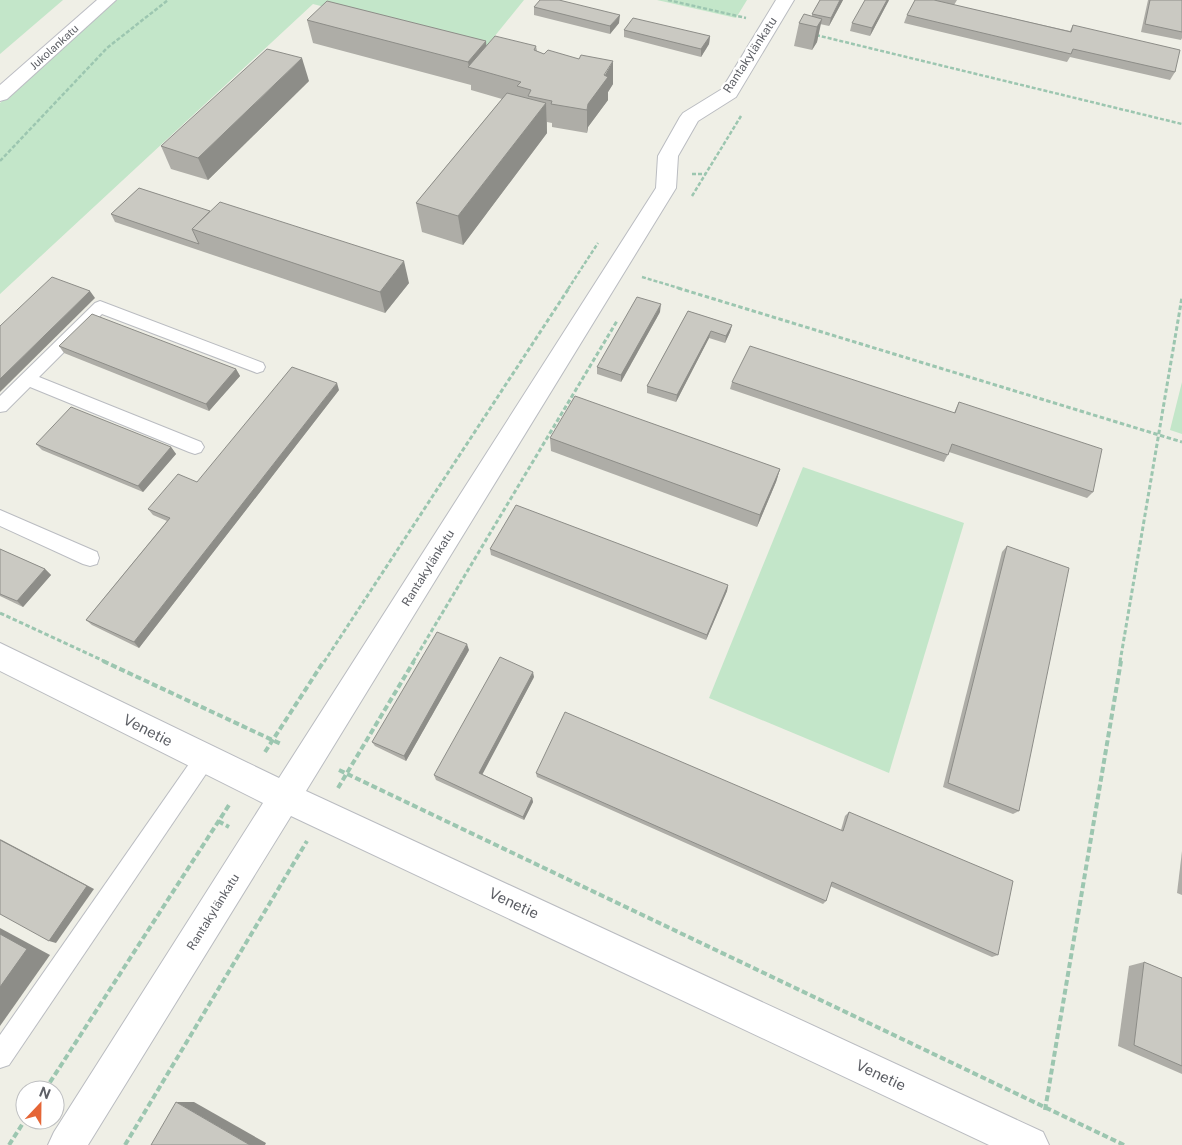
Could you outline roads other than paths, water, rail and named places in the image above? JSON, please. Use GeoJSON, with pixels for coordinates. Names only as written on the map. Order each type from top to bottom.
{"type":"FeatureCollection","features":[{"type":"Feature","properties":{"kind":"street","name":"Jukolankatu"},"geometry":{"type":"LineString","coordinates":[[0,95],[107,0]]}},
{"type":"Feature","properties":{"kind":"street","name":"Rantakylänkatu"},"geometry":{"type":"LineString","coordinates":[[67,1145],[666,188],[668,156],[690,117],[729,93],[757,19],[786,0]]}},
{"type":"Feature","properties":{"kind":"street","name":"Venetie"},"geometry":{"type":"LineString","coordinates":[[0,656],[247,779],[324,815],[1036,1131]]}},
{"type":"Feature","properties":{"kind":"lane"},"geometry":{"type":"LineString","coordinates":[[0,406],[100,307],[257,367]]}},
{"type":"Feature","properties":{"kind":"lane"},"geometry":{"type":"LineString","coordinates":[[28,379],[195,447]]}},
{"type":"Feature","properties":{"kind":"lane"},"geometry":{"type":"LineString","coordinates":[[0,518],[90,558]]}},
{"type":"Feature","properties":{"kind":"lane"},"geometry":{"type":"LineString","coordinates":[[0,1056],[205,758]]}}]}
